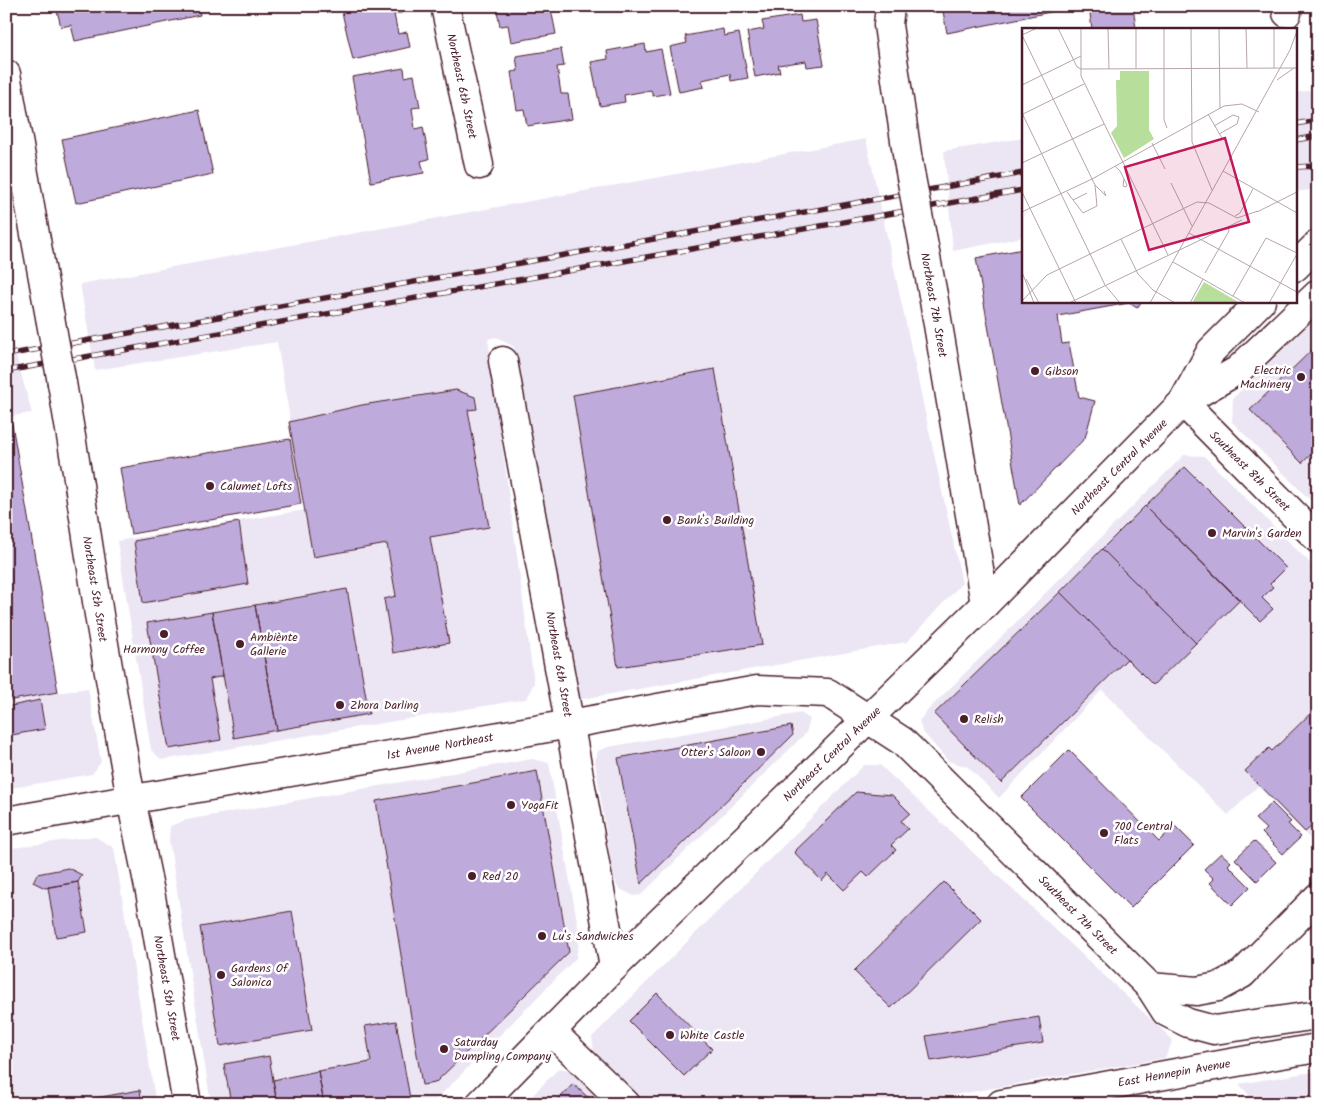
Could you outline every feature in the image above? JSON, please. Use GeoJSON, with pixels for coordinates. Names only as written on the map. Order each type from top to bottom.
{"type":"FeatureCollection","features":[{"type":"Feature","properties":{"kind":"main road","name":"Northeast 6th Street"},"geometry":{"type":"LineString","coordinates":[[445,6],[479,165]]}},
{"type":"Feature","properties":{"kind":"main road","name":"Northeast 7th Street"},"geometry":{"type":"LineString","coordinates":[[890,6],[888,24],[908,161],[933,294],[985,604]]}},
{"type":"Feature","properties":{"kind":"main road","name":"Northeast 5th Street"},"geometry":{"type":"LineString","coordinates":[[6,74],[77,472],[100,621],[131,799],[151,897],[186,1104]]}},
{"type":"Feature","properties":{"kind":"main road"},"geometry":{"type":"LineString","coordinates":[[1296,266],[1318,244]]}},
{"type":"Feature","properties":{"kind":"main road","name":"Northeast Central Avenue"},"geometry":{"type":"LineString","coordinates":[[480,1104],[614,967],[985,604],[1183,402],[1238,370],[1318,294]]}},
{"type":"Feature","properties":{"kind":"main road","name":"Northeast Central Avenue"},"geometry":{"type":"LineString","coordinates":[[1183,402],[1211,351],[1260,302]]}},
{"type":"Feature","properties":{"kind":"main road","name":"Northeast 6th Street"},"geometry":{"type":"LineString","coordinates":[[503,361],[614,967]]}},
{"type":"Feature","properties":{"kind":"main road","name":"Southeast 8th Street"},"geometry":{"type":"LineString","coordinates":[[1183,402],[1318,540]]}},
{"type":"Feature","properties":{"kind":"main road","name":"1st Avenue Northeast"},"geometry":{"type":"LineString","coordinates":[[6,821],[758,690],[828,693],[868,719]]}},
{"type":"Feature","properties":{"kind":"main road","name":"Southeast 7th Street"},"geometry":{"type":"LineString","coordinates":[[868,719],[902,741],[1150,987],[1166,1012],[1188,1023],[1214,1030],[1318,1015]]}},
{"type":"Feature","properties":{"kind":"main road"},"geometry":{"type":"LineString","coordinates":[[1150,987],[1197,991],[1218,987],[1242,974],[1318,897]]}},
{"type":"Feature","properties":{"kind":"main road"},"geometry":{"type":"LineString","coordinates":[[552,1032],[626,1104]]}},
{"type":"Feature","properties":{"kind":"main road","name":"East Hennepin Avenue"},"geometry":{"type":"LineString","coordinates":[[1001,1104],[1044,1100],[1242,1060],[1318,1048]]}},
{"type":"Feature","properties":{"kind":"shaded area"},"geometry":{"type":"Polygon","coordinates":[[[1318,89],[1318,189],[1296,192],[1296,93],[1318,89]]]}},
{"type":"Feature","properties":{"kind":"shaded area"},"geometry":{"type":"Polygon","coordinates":[[[1022,138],[1022,237],[953,251],[944,151],[1022,138]]]}},
{"type":"Feature","properties":{"kind":"shaded area"},"geometry":{"type":"Polygon","coordinates":[[[866,139],[962,583],[907,642],[571,701],[514,347],[496,337],[488,339],[534,683],[526,699],[162,760],[151,750],[117,541],[305,510],[277,342],[95,370],[80,284],[866,139]]]}},
{"type":"Feature","properties":{"kind":"shaded area"},"geometry":{"type":"Polygon","coordinates":[[[1318,316],[1318,508],[1232,422],[1233,398],[1318,316]]]}},
{"type":"Feature","properties":{"kind":"shaded area"},"geometry":{"type":"Polygon","coordinates":[[[10,334],[32,413],[6,417],[6,335],[10,334]]]}},
{"type":"Feature","properties":{"kind":"shaded area"},"geometry":{"type":"Polygon","coordinates":[[[1184,455],[1204,456],[1318,571],[1318,847],[1258,786],[1228,815],[1102,690],[999,798],[968,767],[948,761],[922,731],[919,721],[928,710],[1184,455]]]}},
{"type":"Feature","properties":{"kind":"shaded area"},"geometry":{"type":"Polygon","coordinates":[[[88,688],[101,762],[92,774],[6,789],[6,701],[88,688]]]}},
{"type":"Feature","properties":{"kind":"shaded area"},"geometry":{"type":"Polygon","coordinates":[[[801,713],[810,719],[806,733],[641,895],[634,896],[618,888],[613,875],[595,762],[598,751],[608,747],[801,713]]]}},
{"type":"Feature","properties":{"kind":"shaded area"},"geometry":{"type":"Polygon","coordinates":[[[532,759],[549,763],[580,938],[576,958],[432,1104],[211,1104],[169,840],[170,826],[186,820],[532,759]]]}},
{"type":"Feature","properties":{"kind":"shaded area"},"geometry":{"type":"Polygon","coordinates":[[[864,765],[880,765],[1173,1040],[1165,1058],[902,1104],[646,1104],[594,1052],[592,1037],[864,765]]]}},
{"type":"Feature","properties":{"kind":"shaded area"},"geometry":{"type":"Polygon","coordinates":[[[94,836],[114,848],[156,1104],[6,1104],[6,849],[94,836]]]}},
{"type":"Feature","properties":{"kind":"shaded area"},"geometry":{"type":"Polygon","coordinates":[[[559,1068],[573,1071],[607,1104],[524,1104],[559,1068]]]}},
{"type":"Feature","properties":{"kind":"shaded area"},"geometry":{"type":"Polygon","coordinates":[[[1318,1071],[1318,1104],[1257,1104],[1239,1084],[1318,1071]]]}},
{"type":"Feature","properties":{"kind":"building"},"geometry":{"type":"Polygon","coordinates":[[[56,6],[198,6],[200,15],[75,41],[71,25],[61,27],[56,6]]]}},
{"type":"Feature","properties":{"kind":"building"},"geometry":{"type":"Polygon","coordinates":[[[348,6],[401,6],[402,13],[394,14],[398,34],[407,32],[410,47],[353,60],[341,8],[348,6]]]}},
{"type":"Feature","properties":{"kind":"building"},"geometry":{"type":"Polygon","coordinates":[[[496,6],[543,6],[544,10],[551,9],[556,34],[511,42],[508,25],[500,26],[496,6]]]}},
{"type":"Feature","properties":{"kind":"building"},"geometry":{"type":"Polygon","coordinates":[[[942,6],[1065,6],[1065,9],[947,33],[942,6]]]}},
{"type":"Feature","properties":{"kind":"building"},"geometry":{"type":"Polygon","coordinates":[[[1089,6],[1133,6],[1136,28],[1092,28],[1089,6]]]}},
{"type":"Feature","properties":{"kind":"building"},"geometry":{"type":"Polygon","coordinates":[[[800,15],[801,22],[816,20],[824,65],[807,67],[806,61],[778,65],[780,72],[755,77],[747,32],[764,29],[762,21],[800,15]]]}},
{"type":"Feature","properties":{"kind":"building"},"geometry":{"type":"Polygon","coordinates":[[[723,29],[724,36],[739,33],[748,78],[731,81],[730,74],[702,80],[704,87],[679,92],[670,47],[687,43],[685,36],[723,29]]]}},
{"type":"Feature","properties":{"kind":"building"},"geometry":{"type":"Polygon","coordinates":[[[645,44],[646,52],[661,49],[670,93],[653,96],[651,90],[624,95],[625,102],[600,106],[591,62],[608,59],[607,51],[645,44]]]}},
{"type":"Feature","properties":{"kind":"building"},"geometry":{"type":"Polygon","coordinates":[[[561,49],[564,66],[557,67],[561,94],[568,94],[572,119],[527,126],[524,109],[517,110],[511,72],[518,71],[516,56],[561,49]]]}},
{"type":"Feature","properties":{"kind":"building"},"geometry":{"type":"Polygon","coordinates":[[[404,68],[405,77],[414,75],[420,107],[412,108],[415,129],[423,127],[429,159],[421,161],[424,173],[371,182],[352,77],[404,68]]]}},
{"type":"Feature","properties":{"kind":"building"},"geometry":{"type":"Polygon","coordinates":[[[199,110],[213,174],[76,203],[62,139],[199,110]]]}},
{"type":"Feature","properties":{"kind":"building","name":"Gibson"},"geometry":{"type":"Polygon","coordinates":[[[1022,249],[1022,302],[1141,302],[1137,308],[1129,303],[1058,316],[1062,344],[1069,343],[1079,397],[1095,401],[1085,438],[1020,505],[976,258],[1022,249]]]}},
{"type":"Feature","properties":{"kind":"building","name":"Electric Machinery"},"geometry":{"type":"Polygon","coordinates":[[[1318,344],[1318,448],[1302,463],[1250,410],[1318,344]]]}},
{"type":"Feature","properties":{"kind":"building","name":"Bank's Building"},"geometry":{"type":"Polygon","coordinates":[[[715,369],[762,645],[618,667],[573,395],[715,369]]]}},
{"type":"Feature","properties":{"kind":"building"},"geometry":{"type":"Polygon","coordinates":[[[456,390],[475,397],[477,409],[468,410],[489,527],[430,537],[449,643],[393,653],[384,599],[396,596],[387,544],[313,557],[289,422],[362,405],[456,390]]]}},
{"type":"Feature","properties":{"kind":"building"},"geometry":{"type":"Polygon","coordinates":[[[12,424],[58,692],[6,701],[6,425],[12,424]]]}},
{"type":"Feature","properties":{"kind":"building","name":"Calumet Lofts"},"geometry":{"type":"Polygon","coordinates":[[[290,439],[301,504],[131,534],[120,468],[290,439]]]}},
{"type":"Feature","properties":{"kind":"building","name":"Marvin's Garden"},"geometry":{"type":"Polygon","coordinates":[[[1185,467],[1286,568],[1270,584],[1273,587],[1262,598],[1273,609],[1260,621],[1145,506],[1185,467]]]}},
{"type":"Feature","properties":{"kind":"building"},"geometry":{"type":"Polygon","coordinates":[[[1145,506],[1240,600],[1196,643],[1102,549],[1145,506]]]}},
{"type":"Feature","properties":{"kind":"building"},"geometry":{"type":"Polygon","coordinates":[[[239,522],[248,584],[143,603],[134,541],[239,522]]]}},
{"type":"Feature","properties":{"kind":"building"},"geometry":{"type":"Polygon","coordinates":[[[1102,549],[1196,643],[1153,685],[1060,592],[1102,549]]]}},
{"type":"Feature","properties":{"kind":"building"},"geometry":{"type":"Polygon","coordinates":[[[347,589],[369,714],[277,730],[255,605],[347,589]]]}},
{"type":"Feature","properties":{"kind":"building"},"geometry":{"type":"Polygon","coordinates":[[[1060,592],[1127,659],[1001,783],[934,714],[1060,592]]]}},
{"type":"Feature","properties":{"kind":"building","name":"Ambiènte Gallerie"},"geometry":{"type":"Polygon","coordinates":[[[255,605],[277,730],[234,738],[212,612],[255,605]]]}},
{"type":"Feature","properties":{"kind":"building"},"geometry":{"type":"Polygon","coordinates":[[[212,612],[223,676],[210,679],[221,740],[169,749],[147,623],[212,612]]]}},
{"type":"Feature","properties":{"kind":"building"},"geometry":{"type":"Polygon","coordinates":[[[40,700],[45,729],[6,736],[6,707],[40,700]]]}},
{"type":"Feature","properties":{"kind":"building"},"geometry":{"type":"Polygon","coordinates":[[[1318,706],[1318,821],[1305,832],[1245,771],[1269,748],[1272,751],[1318,706]]]}},
{"type":"Feature","properties":{"kind":"building"},"geometry":{"type":"Polygon","coordinates":[[[791,726],[793,735],[641,884],[618,758],[791,726]]]}},
{"type":"Feature","properties":{"kind":"building","name":"700 Central Flats"},"geometry":{"type":"Polygon","coordinates":[[[1069,750],[1159,841],[1175,826],[1194,845],[1131,908],[1021,798],[1069,750]]]}},
{"type":"Feature","properties":{"kind":"building","name":"Red 20"},"geometry":{"type":"Polygon","coordinates":[[[537,771],[569,952],[435,1083],[422,1085],[376,801],[537,771]]]}},
{"type":"Feature","properties":{"kind":"building"},"geometry":{"type":"Polygon","coordinates":[[[856,792],[892,795],[910,813],[901,821],[908,829],[891,845],[896,850],[868,877],[863,872],[844,890],[828,874],[822,881],[794,852],[856,792]]]}},
{"type":"Feature","properties":{"kind":"building"},"geometry":{"type":"Polygon","coordinates":[[[1272,803],[1291,822],[1288,824],[1301,837],[1283,854],[1262,833],[1266,829],[1255,819],[1272,803]]]}},
{"type":"Feature","properties":{"kind":"building"},"geometry":{"type":"Polygon","coordinates":[[[1254,841],[1276,862],[1257,881],[1235,859],[1254,841]]]}},
{"type":"Feature","properties":{"kind":"building"},"geometry":{"type":"Polygon","coordinates":[[[1221,853],[1231,862],[1228,865],[1250,887],[1232,905],[1210,883],[1214,879],[1204,869],[1221,853]]]}},
{"type":"Feature","properties":{"kind":"building"},"geometry":{"type":"Polygon","coordinates":[[[68,868],[82,875],[78,882],[45,888],[33,882],[37,874],[68,868]]]}},
{"type":"Feature","properties":{"kind":"building"},"geometry":{"type":"Polygon","coordinates":[[[78,882],[87,932],[56,937],[48,887],[78,882]]]}},
{"type":"Feature","properties":{"kind":"building"},"geometry":{"type":"Polygon","coordinates":[[[944,882],[981,919],[891,1008],[854,971],[944,882]]]}},
{"type":"Feature","properties":{"kind":"building"},"geometry":{"type":"Polygon","coordinates":[[[292,911],[312,1030],[220,1046],[200,927],[292,911]]]}},
{"type":"Feature","properties":{"kind":"building","name":"White Castle"},"geometry":{"type":"Polygon","coordinates":[[[657,993],[712,1049],[684,1076],[629,1021],[657,993]]]}},
{"type":"Feature","properties":{"kind":"building"},"geometry":{"type":"Polygon","coordinates":[[[1039,1017],[1043,1043],[931,1061],[926,1036],[1039,1017]]]}},
{"type":"Feature","properties":{"kind":"building"},"geometry":{"type":"Polygon","coordinates":[[[396,1021],[411,1104],[324,1104],[318,1071],[371,1062],[365,1026],[396,1021]]]}},
{"type":"Feature","properties":{"kind":"building"},"geometry":{"type":"Polygon","coordinates":[[[269,1056],[277,1104],[231,1104],[224,1064],[269,1056]]]}},
{"type":"Feature","properties":{"kind":"building"},"geometry":{"type":"Polygon","coordinates":[[[318,1071],[324,1104],[277,1104],[273,1080],[318,1071]]]}},
{"type":"Feature","properties":{"kind":"building"},"geometry":{"type":"Polygon","coordinates":[[[573,1084],[591,1100],[588,1104],[562,1104],[558,1100],[573,1084]]]}},
{"type":"Feature","properties":{"kind":"building"},"geometry":{"type":"Polygon","coordinates":[[[140,1090],[142,1104],[62,1104],[140,1090]]]}},
{"type":"Feature","properties":{"kind":"railway"},"geometry":{"type":"LineString","coordinates":[[1296,124],[1318,120]]}},
{"type":"Feature","properties":{"kind":"railway"},"geometry":{"type":"LineString","coordinates":[[1296,140],[1318,136]]}},
{"type":"Feature","properties":{"kind":"railway"},"geometry":{"type":"LineString","coordinates":[[1296,167],[1318,166]]}},
{"type":"Feature","properties":{"kind":"railway"},"geometry":{"type":"LineString","coordinates":[[6,355],[1022,173]]}},
{"type":"Feature","properties":{"kind":"railway"},"geometry":{"type":"LineString","coordinates":[[6,371],[1022,190]]}},
{"type":"Feature","properties":{"kind":"place","name":"Gibson"},"geometry":{"type":"Point","coordinates":[1035,371]}},
{"type":"Feature","properties":{"kind":"place","name":"Electric Machinery"},"geometry":{"type":"Point","coordinates":[1301,377]}},
{"type":"Feature","properties":{"kind":"place","name":"Calumet Lofts"},"geometry":{"type":"Point","coordinates":[210,486]}},
{"type":"Feature","properties":{"kind":"place","name":"Bank's Building"},"geometry":{"type":"Point","coordinates":[667,520]}},
{"type":"Feature","properties":{"kind":"place","name":"Marvin's Garden"},"geometry":{"type":"Point","coordinates":[1212,533]}},
{"type":"Feature","properties":{"kind":"place","name":"Harmony Coffee"},"geometry":{"type":"Point","coordinates":[164,634]}},
{"type":"Feature","properties":{"kind":"place","name":"Ambiènte Gallerie"},"geometry":{"type":"Point","coordinates":[240,644]}},
{"type":"Feature","properties":{"kind":"place","name":"Zhora Darling"},"geometry":{"type":"Point","coordinates":[340,705]}},
{"type":"Feature","properties":{"kind":"place","name":"Relish"},"geometry":{"type":"Point","coordinates":[964,719]}},
{"type":"Feature","properties":{"kind":"place","name":"Otter's Saloon"},"geometry":{"type":"Point","coordinates":[761,752]}},
{"type":"Feature","properties":{"kind":"place","name":"YogaFit"},"geometry":{"type":"Point","coordinates":[511,805]}},
{"type":"Feature","properties":{"kind":"place","name":"700 Central Flats"},"geometry":{"type":"Point","coordinates":[1104,833]}},
{"type":"Feature","properties":{"kind":"place","name":"Red 20"},"geometry":{"type":"Point","coordinates":[472,876]}},
{"type":"Feature","properties":{"kind":"place","name":"Lu's Sandwiches"},"geometry":{"type":"Point","coordinates":[542,936]}},
{"type":"Feature","properties":{"kind":"place","name":"Gardens Of Salonica"},"geometry":{"type":"Point","coordinates":[221,975]}},
{"type":"Feature","properties":{"kind":"place","name":"White Castle"},"geometry":{"type":"Point","coordinates":[670,1035]}},
{"type":"Feature","properties":{"kind":"place","name":"Saturday Dumpling Company"},"geometry":{"type":"Point","coordinates":[444,1049]}}]}
